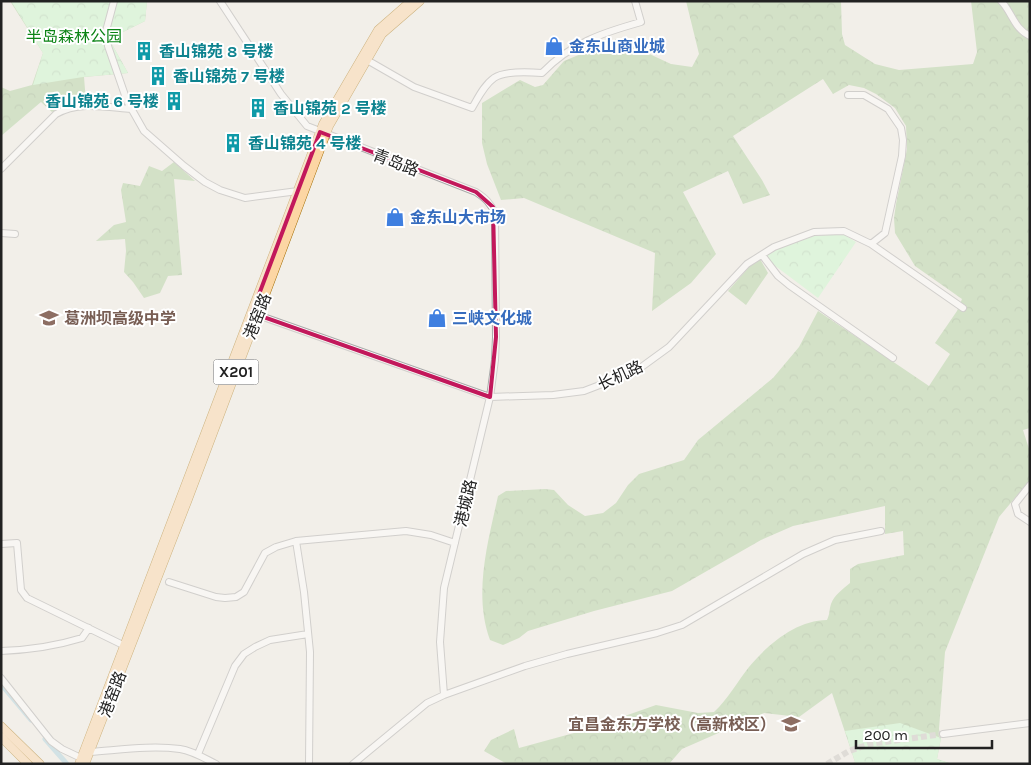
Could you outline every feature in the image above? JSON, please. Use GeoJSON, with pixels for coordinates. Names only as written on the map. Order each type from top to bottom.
{"type":"FeatureCollection","features":[{"type":"Feature","properties":{"kind":"main road","name":"港窑路"},"geometry":{"type":"LineString","coordinates":[[82,762],[90,752],[187,502],[298,191],[323,133],[378,30],[411,1]]}},
{"type":"Feature","properties":{"kind":"main road","name":"港窑路"},"geometry":{"type":"LineString","coordinates":[[82,762],[323,133],[382,34],[420,1]]}},
{"type":"Feature","properties":{"kind":"main road"},"geometry":{"type":"LineString","coordinates":[[1,726],[40,764]]}},
{"type":"Feature","properties":{"kind":"main road"},"geometry":{"type":"LineString","coordinates":[[1,737],[28,764]]}},
{"type":"Feature","properties":{"kind":"street"},"geometry":{"type":"LineString","coordinates":[[114,1],[106,32],[108,46],[131,109],[144,131],[184,166],[220,190],[245,198],[298,191]]}},
{"type":"Feature","properties":{"kind":"street","name":"青岛路"},"geometry":{"type":"LineString","coordinates":[[220,1],[281,94],[307,126],[476,192],[487,200]]}},
{"type":"Feature","properties":{"kind":"street"},"geometry":{"type":"LineString","coordinates":[[367,60],[414,87],[472,108],[484,88],[495,77],[522,71],[542,73],[554,61],[582,42],[611,30],[641,22],[635,1]]}},
{"type":"Feature","properties":{"kind":"street"},"geometry":{"type":"LineString","coordinates":[[1001,1],[1010,10],[1013,21],[1030,36]]}},
{"type":"Feature","properties":{"kind":"street"},"geometry":{"type":"LineString","coordinates":[[848,95],[864,96],[888,109],[901,128],[903,140],[902,156],[885,233],[871,244]]}},
{"type":"Feature","properties":{"kind":"street"},"geometry":{"type":"LineString","coordinates":[[1,169],[56,114],[64,109],[89,105],[131,109]]}},
{"type":"Feature","properties":{"kind":"street","name":"港城路"},"geometry":{"type":"LineString","coordinates":[[444,695],[440,642],[444,588],[490,397],[496,337],[495,214],[487,200]]}},
{"type":"Feature","properties":{"kind":"street","name":"长机路"},"geometry":{"type":"LineString","coordinates":[[255,314],[490,397],[552,395],[584,391],[636,371],[669,347],[747,264],[774,246],[814,232],[844,231],[871,244],[963,308]]}},
{"type":"Feature","properties":{"kind":"street"},"geometry":{"type":"LineString","coordinates":[[1,233],[15,234]]}},
{"type":"Feature","properties":{"kind":"street"},"geometry":{"type":"LineString","coordinates":[[762,255],[778,276],[789,285],[892,358]]}},
{"type":"Feature","properties":{"kind":"street"},"geometry":{"type":"LineString","coordinates":[[1030,485],[1015,504],[1018,514],[1030,522]]}},
{"type":"Feature","properties":{"kind":"street"},"geometry":{"type":"LineString","coordinates":[[169,582],[216,597],[236,596],[244,592],[250,584],[258,564],[266,553],[276,547],[296,541],[406,531],[431,535],[455,543]]}},
{"type":"Feature","properties":{"kind":"street"},"geometry":{"type":"LineString","coordinates":[[353,764],[427,703],[444,695],[525,666],[682,625],[803,554],[835,540],[881,531]]}},
{"type":"Feature","properties":{"kind":"street"},"geometry":{"type":"LineString","coordinates":[[296,541],[304,592],[310,652],[309,764]]}},
{"type":"Feature","properties":{"kind":"street"},"geometry":{"type":"LineString","coordinates":[[1,544],[17,543],[21,590],[27,598],[125,646]]}},
{"type":"Feature","properties":{"kind":"street"},"geometry":{"type":"LineString","coordinates":[[1,652],[35,649],[67,643],[82,638],[89,628]]}},
{"type":"Feature","properties":{"kind":"street"},"geometry":{"type":"LineString","coordinates":[[198,754],[235,666],[244,654],[270,640],[308,634]]}},
{"type":"Feature","properties":{"kind":"street"},"geometry":{"type":"LineString","coordinates":[[1,678],[51,741],[82,762]]}},
{"type":"Feature","properties":{"kind":"street"},"geometry":{"type":"LineString","coordinates":[[942,734],[1030,723]]}},
{"type":"Feature","properties":{"kind":"street"},"geometry":{"type":"LineString","coordinates":[[90,752],[152,748],[179,749],[198,754],[216,764]]}},
{"type":"Feature","properties":{"kind":"highlighted area"},"geometry":{"type":"Polygon","coordinates":[[[320,132],[476,192],[493,207],[496,337],[490,397],[252,313],[320,132]]]}},
{"type":"Feature","properties":{"kind":"green space","name":"半岛森林公园"},"geometry":{"type":"Polygon","coordinates":[[[10,1],[147,1],[145,21],[109,39],[128,73],[84,77],[86,102],[61,107],[52,112],[41,102],[1,136],[1,87],[10,91],[32,85],[43,53],[10,1]]]}},
{"type":"Feature","properties":{"kind":"green space","name":"半岛森林公园"},"geometry":{"type":"Polygon","coordinates":[[[11,1],[147,1],[145,21],[109,39],[128,73],[83,77],[33,85],[43,53],[11,1]]]}},
{"type":"Feature","properties":{"kind":"green space"},"geometry":{"type":"Polygon","coordinates":[[[686,1],[841,1],[842,34],[845,45],[875,64],[899,70],[973,64],[977,52],[971,1],[1030,1],[1030,428],[1023,430],[1030,452],[1030,480],[999,517],[945,652],[939,729],[941,738],[937,759],[952,764],[852,764],[855,762],[832,693],[799,717],[764,713],[682,749],[669,764],[507,764],[484,751],[491,740],[514,729],[519,748],[585,730],[656,705],[698,713],[714,712],[749,667],[774,642],[805,624],[827,620],[834,598],[850,583],[850,569],[858,564],[904,555],[903,531],[885,534],[885,506],[793,526],[761,540],[672,591],[594,611],[528,631],[519,638],[503,645],[490,640],[485,622],[482,586],[490,531],[498,496],[506,491],[554,490],[568,505],[585,516],[603,513],[616,503],[628,485],[639,474],[684,460],[698,440],[773,378],[799,347],[818,311],[929,386],[950,354],[935,343],[957,311],[962,299],[915,266],[895,233],[894,218],[896,204],[907,149],[906,126],[895,108],[864,88],[849,85],[833,94],[823,79],[733,136],[770,195],[743,204],[728,171],[683,192],[716,254],[691,283],[652,311],[655,253],[524,198],[501,200],[487,164],[482,143],[482,103],[520,80],[535,87],[543,85],[564,61],[617,39],[671,64],[692,67],[699,54],[686,1]]]}},
{"type":"Feature","properties":{"kind":"green space"},"geometry":{"type":"Polygon","coordinates":[[[174,162],[195,181],[174,179],[182,275],[168,276],[160,293],[144,298],[124,272],[125,239],[96,241],[114,225],[126,222],[121,190],[123,183],[140,186],[149,166],[162,171],[174,162]]]}},
{"type":"Feature","properties":{"kind":"green space"},"geometry":{"type":"Polygon","coordinates":[[[843,234],[856,242],[818,298],[774,265],[766,256],[778,249],[814,236],[843,234]]]}},
{"type":"Feature","properties":{"kind":"green space"},"geometry":{"type":"Polygon","coordinates":[[[760,259],[768,273],[746,305],[728,291],[749,267],[760,259]]]}},
{"type":"Feature","properties":{"kind":"green space"},"geometry":{"type":"Polygon","coordinates":[[[900,723],[941,738],[937,759],[952,764],[852,764],[855,762],[845,731],[900,723]]]}},
{"type":"Feature","properties":{"kind":"waterway"},"geometry":{"type":"LineString","coordinates":[[1,684],[31,720]]}},
{"type":"Feature","properties":{"kind":"waterway"},"geometry":{"type":"LineString","coordinates":[[45,739],[67,764]]}},
{"type":"Feature","properties":{"kind":"tunnel"},"geometry":{"type":"LineString","coordinates":[[827,764],[849,751],[870,744],[943,734]]}},
{"type":"Feature","properties":{"kind":"place","name":"金东山商业城"},"geometry":{"type":"Point","coordinates":[554,46]}},
{"type":"Feature","properties":{"kind":"place","name":"香山锦苑 8 号楼"},"geometry":{"type":"Point","coordinates":[144,51]}},
{"type":"Feature","properties":{"kind":"place","name":"香山锦苑 7 号楼"},"geometry":{"type":"Point","coordinates":[158,76]}},
{"type":"Feature","properties":{"kind":"place","name":"香山锦苑 6 号楼"},"geometry":{"type":"Point","coordinates":[174,101]}},
{"type":"Feature","properties":{"kind":"place","name":"香山锦苑 2 号楼"},"geometry":{"type":"Point","coordinates":[258,108]}},
{"type":"Feature","properties":{"kind":"place","name":"香山锦苑 4 号楼"},"geometry":{"type":"Point","coordinates":[233,143]}},
{"type":"Feature","properties":{"kind":"place","name":"金东山大市场"},"geometry":{"type":"Point","coordinates":[395,217]}},
{"type":"Feature","properties":{"kind":"place","name":"葛洲坝高级中学"},"geometry":{"type":"Point","coordinates":[49,318]}},
{"type":"Feature","properties":{"kind":"place","name":"三峡文化城"},"geometry":{"type":"Point","coordinates":[437,318]}},
{"type":"Feature","properties":{"kind":"place","name":"宜昌金东方学校（高新校区）"},"geometry":{"type":"Point","coordinates":[791,724]}}]}
